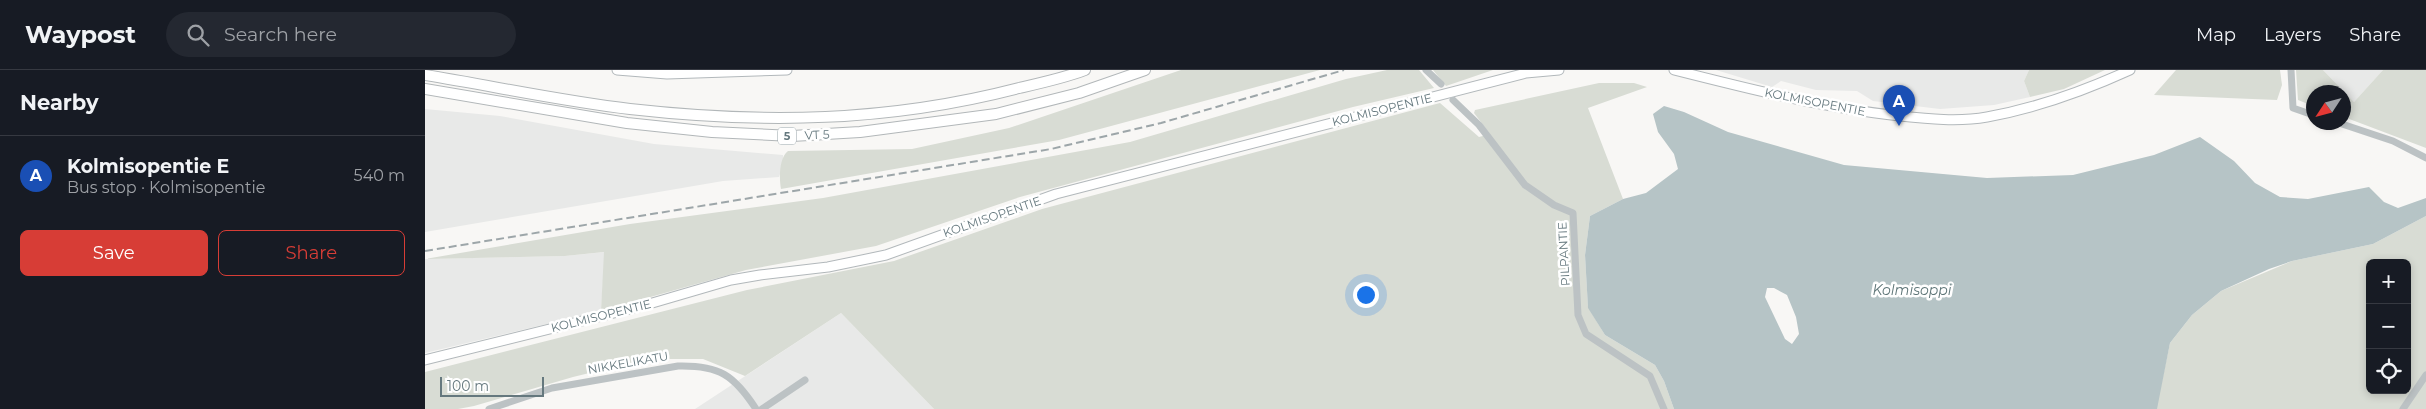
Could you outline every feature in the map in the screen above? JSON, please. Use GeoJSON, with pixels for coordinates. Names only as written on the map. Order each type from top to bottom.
{"type":"FeatureCollection","features":[{"type":"Feature","properties":{"kind":"highway","name":"VT 5"},"geometry":{"type":"LineString","coordinates":[[425,75],[629,108],[715,116],[791,119],[927,108],[992,95],[1085,70]]}},
{"type":"Feature","properties":{"kind":"highway","name":"VT 5"},"geometry":{"type":"LineString","coordinates":[[425,90],[627,123],[713,132],[792,136],[860,132],[996,114],[1079,93],[1145,70]]}},
{"type":"Feature","properties":{"kind":"main road"},"geometry":{"type":"LineString","coordinates":[[617,70],[667,74],[787,70]]}},
{"type":"Feature","properties":{"kind":"main road","name":"KOLMISOPENTIE"},"geometry":{"type":"LineString","coordinates":[[425,360],[641,306],[731,280],[760,274],[828,267],[886,254],[1056,194],[1526,73],[1559,70]]}},
{"type":"Feature","properties":{"kind":"main road","name":"KOLMISOPENTIE"},"geometry":{"type":"LineString","coordinates":[[1674,70],[1776,95],[1874,113],[1928,119],[1985,117],[2079,93],[2130,70]]}},
{"type":"Feature","properties":{"kind":"street"},"geometry":{"type":"LineString","coordinates":[[1426,70],[1441,84]]}},
{"type":"Feature","properties":{"kind":"street"},"geometry":{"type":"LineString","coordinates":[[2291,70],[2293,108],[2306,113]]}},
{"type":"Feature","properties":{"kind":"street","name":"PILPANTIE"},"geometry":{"type":"LineString","coordinates":[[1453,100],[1461,110],[1479,125],[1525,185],[1554,205],[1573,213],[1578,315],[1586,334],[1650,376],[1664,409]]}},
{"type":"Feature","properties":{"kind":"street"},"geometry":{"type":"LineString","coordinates":[[2351,127],[2393,141],[2426,158]]}},
{"type":"Feature","properties":{"kind":"street","name":"NIKKELIKATU"},"geometry":{"type":"LineString","coordinates":[[489,409],[552,388],[677,366],[693,366],[709,368],[731,378],[743,389],[756,409]]}},
{"type":"Feature","properties":{"kind":"street"},"geometry":{"type":"LineString","coordinates":[[2403,409],[2426,375]]}},
{"type":"Feature","properties":{"kind":"street"},"geometry":{"type":"LineString","coordinates":[[761,409],[805,380]]}},
{"type":"Feature","properties":{"kind":"shaded area"},"geometry":{"type":"Polygon","coordinates":[[[1181,70],[1320,70],[1059,140],[781,189],[781,163],[788,151],[912,149],[1009,128],[1181,70]]]}},
{"type":"Feature","properties":{"kind":"shaded area"},"geometry":{"type":"Polygon","coordinates":[[[1387,70],[1419,70],[1434,88],[1353,107],[1020,197],[876,246],[746,270],[601,311],[604,252],[565,256],[425,259],[630,224],[823,198],[1130,142],[1346,79],[1387,70]]]}},
{"type":"Feature","properties":{"kind":"shaded area"},"geometry":{"type":"Polygon","coordinates":[[[1433,70],[1493,70],[1446,86],[1433,70]]]}},
{"type":"Feature","properties":{"kind":"shaded area"},"geometry":{"type":"Polygon","coordinates":[[[1716,70],[2029,70],[2024,81],[2030,97],[1994,105],[1940,109],[1873,101],[1857,91],[1816,90],[1781,81],[1772,87],[1716,70]]]}},
{"type":"Feature","properties":{"kind":"shaded area"},"geometry":{"type":"Polygon","coordinates":[[[2029,70],[2105,70],[2064,89],[2030,97],[2024,81],[2029,70]]]}},
{"type":"Feature","properties":{"kind":"shaded area"},"geometry":{"type":"Polygon","coordinates":[[[2176,70],[2280,70],[2282,85],[2277,100],[2154,95],[2176,70]]]}},
{"type":"Feature","properties":{"kind":"shaded area"},"geometry":{"type":"Polygon","coordinates":[[[2296,70],[2323,70],[2338,85],[2306,85],[2306,103],[2298,100],[2296,70]]]}},
{"type":"Feature","properties":{"kind":"shaded area"},"geometry":{"type":"Polygon","coordinates":[[[2323,70],[2383,70],[2354,102],[2351,99],[2351,85],[2338,85],[2323,70]]]}},
{"type":"Feature","properties":{"kind":"shaded area"},"geometry":{"type":"Polygon","coordinates":[[[2383,70],[2426,70],[2426,148],[2351,120],[2351,99],[2354,102],[2383,70]]]}},
{"type":"Feature","properties":{"kind":"shaded area"},"geometry":{"type":"Polygon","coordinates":[[[1599,83],[1634,83],[1647,87],[1588,108],[1623,199],[1590,216],[1585,255],[1588,307],[1605,335],[1655,365],[1664,381],[1674,409],[934,409],[841,313],[745,376],[703,359],[647,359],[573,377],[474,406],[458,409],[425,409],[425,372],[747,290],[894,261],[1042,209],[1440,103],[1479,137],[1490,134],[1474,113],[1475,110],[1599,83]]]}},
{"type":"Feature","properties":{"kind":"shaded area"},"geometry":{"type":"Polygon","coordinates":[[[425,109],[500,116],[654,144],[783,155],[783,165],[779,177],[723,181],[425,232],[425,109]]]}},
{"type":"Feature","properties":{"kind":"shaded area"},"geometry":{"type":"Polygon","coordinates":[[[2426,216],[2426,409],[2156,409],[2170,343],[2192,315],[2221,291],[2292,261],[2373,244],[2426,216]]]}},
{"type":"Feature","properties":{"kind":"shaded area"},"geometry":{"type":"Polygon","coordinates":[[[605,252],[601,311],[425,353],[425,259],[565,256],[605,252]]]}},
{"type":"Feature","properties":{"kind":"shaded area"},"geometry":{"type":"Polygon","coordinates":[[[841,313],[934,409],[695,409],[841,313]]]}},
{"type":"Feature","properties":{"kind":"water","name":"Kolmisoppi"},"geometry":{"type":"Polygon","coordinates":[[[1664,106],[1684,112],[1728,132],[1844,165],[1987,178],[2073,175],[2154,155],[2200,137],[2234,161],[2255,183],[2280,197],[2308,199],[2369,187],[2384,202],[2398,208],[2426,198],[2426,216],[2373,244],[2292,261],[2269,269],[2221,291],[2192,315],[2170,343],[2157,409],[1674,409],[1664,381],[1655,365],[1605,335],[1588,308],[1585,255],[1590,216],[1623,199],[1646,193],[1678,169],[1674,154],[1658,132],[1653,114],[1664,106]],[[1767,288],[1765,297],[1785,339],[1792,344],[1799,334],[1796,317],[1787,295],[1774,288],[1767,288]]]}},
{"type":"Feature","properties":{"kind":"railway"},"geometry":{"type":"LineString","coordinates":[[425,251],[1051,149],[1161,123],[1344,70]]}},
{"type":"Feature","properties":{"kind":"place","name":"Kolmisopentie E"},"geometry":{"type":"Point","coordinates":[1899,126]}}]}
